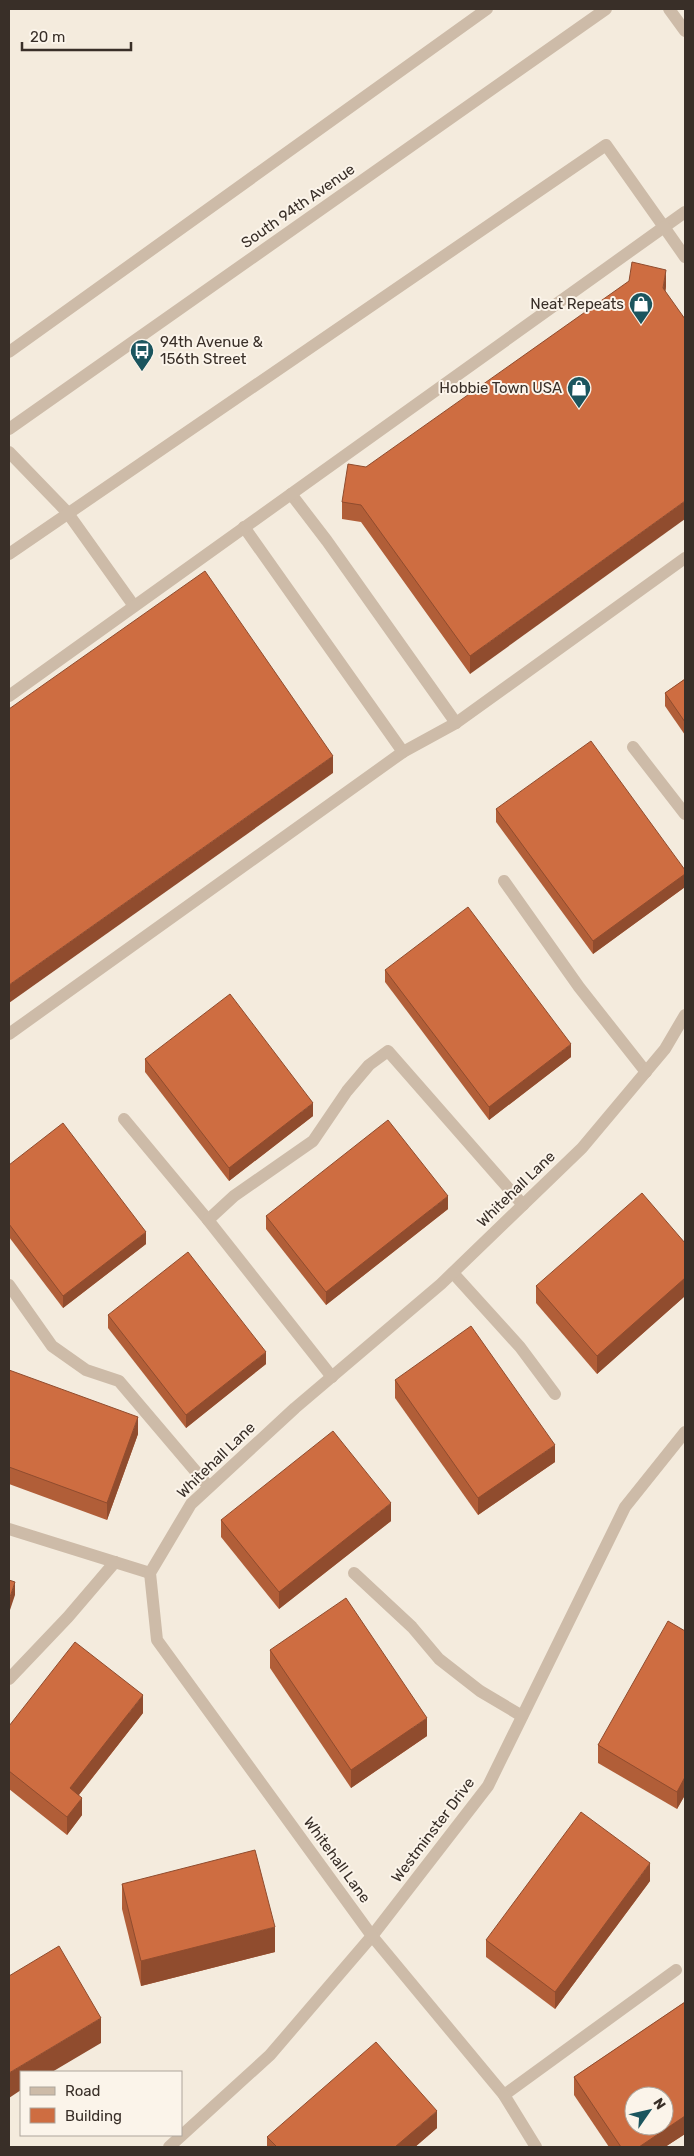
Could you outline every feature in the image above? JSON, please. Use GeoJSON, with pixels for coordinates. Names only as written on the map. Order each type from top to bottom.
{"type":"FeatureCollection","features":[{"type":"Feature","properties":{"kind":"street"},"geometry":{"type":"LineString","coordinates":[[9,352],[487,9]]}},
{"type":"Feature","properties":{"kind":"street","name":"South 94th Avenue"},"geometry":{"type":"LineString","coordinates":[[9,429],[606,9]]}},
{"type":"Feature","properties":{"kind":"street"},"geometry":{"type":"LineString","coordinates":[[669,9],[685,31]]}},
{"type":"Feature","properties":{"kind":"street"},"geometry":{"type":"LineString","coordinates":[[9,554],[67,512],[606,145],[685,257]]}},
{"type":"Feature","properties":{"kind":"street"},"geometry":{"type":"LineString","coordinates":[[9,696],[685,212]]}},
{"type":"Feature","properties":{"kind":"street"},"geometry":{"type":"LineString","coordinates":[[9,452],[67,512],[134,606]]}},
{"type":"Feature","properties":{"kind":"street"},"geometry":{"type":"LineString","coordinates":[[291,494],[358,583],[429,688],[456,723]]}},
{"type":"Feature","properties":{"kind":"street"},"geometry":{"type":"LineString","coordinates":[[244,527],[403,752]]}},
{"type":"Feature","properties":{"kind":"street"},"geometry":{"type":"LineString","coordinates":[[9,1034],[403,752],[456,723],[685,558]]}},
{"type":"Feature","properties":{"kind":"street"},"geometry":{"type":"LineString","coordinates":[[634,746],[685,814]]}},
{"type":"Feature","properties":{"kind":"street"},"geometry":{"type":"LineString","coordinates":[[504,881],[579,987],[646,1072]]}},
{"type":"Feature","properties":{"kind":"street","name":"Whitehall Lane"},"geometry":{"type":"LineString","coordinates":[[536,2147],[504,2095],[372,1936],[156,1640],[150,1573],[190,1504],[295,1408],[453,1273],[582,1148],[665,1048],[685,1015]]}},
{"type":"Feature","properties":{"kind":"street"},"geometry":{"type":"LineString","coordinates":[[208,1220],[234,1196],[313,1142],[347,1091],[368,1064],[388,1051],[523,1205]]}},
{"type":"Feature","properties":{"kind":"street"},"geometry":{"type":"LineString","coordinates":[[124,1119],[208,1220],[332,1376]]}},
{"type":"Feature","properties":{"kind":"street"},"geometry":{"type":"LineString","coordinates":[[453,1273],[520,1347],[555,1394]]}},
{"type":"Feature","properties":{"kind":"street"},"geometry":{"type":"LineString","coordinates":[[9,1285],[52,1346],[86,1370],[120,1381],[209,1487]]}},
{"type":"Feature","properties":{"kind":"street","name":"Westminster Drive"},"geometry":{"type":"LineString","coordinates":[[182,2135],[270,2055],[372,1936],[488,1786],[626,1507],[685,1432]]}},
{"type":"Feature","properties":{"kind":"street"},"geometry":{"type":"LineString","coordinates":[[9,1529],[150,1573]]}},
{"type":"Feature","properties":{"kind":"street"},"geometry":{"type":"LineString","coordinates":[[9,1679],[68,1617],[115,1562]]}},
{"type":"Feature","properties":{"kind":"street"},"geometry":{"type":"LineString","coordinates":[[354,1573],[412,1628],[439,1659],[480,1691],[522,1716]]}},
{"type":"Feature","properties":{"kind":"street"},"geometry":{"type":"LineString","coordinates":[[504,2095],[676,1970]]}},
{"type":"Feature","properties":{"kind":"street","name":"Westminster Drive"},"geometry":{"type":"LineString","coordinates":[[169,2147],[181,2136]]}},
{"type":"Feature","properties":{"kind":"building","name":"Hobbie Town USA"},"geometry":{"type":"Polygon","coordinates":[[[632,262],[666,270],[663,288],[685,319],[685,501],[470,656],[361,505],[342,502],[348,464],[366,467],[629,281],[632,262]]]}},
{"type":"Feature","properties":{"kind":"building"},"geometry":{"type":"Polygon","coordinates":[[[205,571],[333,756],[9,985],[9,709],[205,571]]]}},
{"type":"Feature","properties":{"kind":"building"},"geometry":{"type":"Polygon","coordinates":[[[685,679],[685,722],[665,693],[685,679]]]}},
{"type":"Feature","properties":{"kind":"building"},"geometry":{"type":"Polygon","coordinates":[[[591,741],[685,870],[685,874],[593,941],[496,809],[591,741]]]}},
{"type":"Feature","properties":{"kind":"building"},"geometry":{"type":"Polygon","coordinates":[[[468,907],[571,1044],[489,1107],[385,970],[468,907]]]}},
{"type":"Feature","properties":{"kind":"building"},"geometry":{"type":"Polygon","coordinates":[[[230,994],[313,1103],[229,1168],[145,1059],[230,994]]]}},
{"type":"Feature","properties":{"kind":"building"},"geometry":{"type":"Polygon","coordinates":[[[388,1120],[448,1196],[326,1292],[266,1216],[388,1120]]]}},
{"type":"Feature","properties":{"kind":"building"},"geometry":{"type":"Polygon","coordinates":[[[63,1123],[146,1232],[63,1296],[9,1224],[9,1165],[63,1123]]]}},
{"type":"Feature","properties":{"kind":"building"},"geometry":{"type":"Polygon","coordinates":[[[642,1193],[685,1243],[685,1278],[597,1356],[536,1286],[642,1193]]]}},
{"type":"Feature","properties":{"kind":"building"},"geometry":{"type":"Polygon","coordinates":[[[188,1252],[266,1352],[186,1415],[108,1315],[188,1252]]]}},
{"type":"Feature","properties":{"kind":"building"},"geometry":{"type":"Polygon","coordinates":[[[471,1326],[555,1445],[478,1498],[395,1380],[471,1326]]]}},
{"type":"Feature","properties":{"kind":"building"},"geometry":{"type":"Polygon","coordinates":[[[9,1370],[138,1417],[107,1503],[9,1467],[9,1370]]]}},
{"type":"Feature","properties":{"kind":"building"},"geometry":{"type":"Polygon","coordinates":[[[333,1431],[391,1503],[279,1592],[221,1520],[333,1431]]]}},
{"type":"Feature","properties":{"kind":"building"},"geometry":{"type":"Polygon","coordinates":[[[9,1580],[15,1582],[9,1600],[9,1580]]]}},
{"type":"Feature","properties":{"kind":"building"},"geometry":{"type":"Polygon","coordinates":[[[346,1598],[427,1718],[351,1770],[270,1650],[346,1598]]]}},
{"type":"Feature","properties":{"kind":"building"},"geometry":{"type":"Polygon","coordinates":[[[668,1621],[685,1631],[685,1777],[677,1792],[598,1745],[668,1621]]]}},
{"type":"Feature","properties":{"kind":"building"},"geometry":{"type":"Polygon","coordinates":[[[75,1642],[143,1695],[70,1788],[82,1798],[67,1817],[9,1771],[9,1726],[75,1642]]]}},
{"type":"Feature","properties":{"kind":"building"},"geometry":{"type":"Polygon","coordinates":[[[581,1812],[650,1863],[555,1992],[486,1940],[581,1812]]]}},
{"type":"Feature","properties":{"kind":"building"},"geometry":{"type":"Polygon","coordinates":[[[255,1850],[275,1927],[141,1961],[122,1884],[255,1850]]]}},
{"type":"Feature","properties":{"kind":"building"},"geometry":{"type":"Polygon","coordinates":[[[59,1946],[101,2018],[9,2073],[9,1976],[59,1946]]]}},
{"type":"Feature","properties":{"kind":"building"},"geometry":{"type":"Polygon","coordinates":[[[685,2002],[685,2116],[674,2123],[674,2086],[624,2086],[624,2136],[655,2136],[639,2147],[621,2147],[574,2077],[685,2002]]]}},
{"type":"Feature","properties":{"kind":"building"},"geometry":{"type":"Polygon","coordinates":[[[376,2042],[437,2111],[395,2147],[277,2147],[267,2137],[376,2042]]]}},
{"type":"Feature","properties":{"kind":"place","name":"Neat Repeats"},"geometry":{"type":"Point","coordinates":[641,325]}},
{"type":"Feature","properties":{"kind":"place","name":"94th Avenue & 156th Street"},"geometry":{"type":"Point","coordinates":[142,372]}},
{"type":"Feature","properties":{"kind":"place","name":"Hobbie Town USA"},"geometry":{"type":"Point","coordinates":[579,409]}}]}
